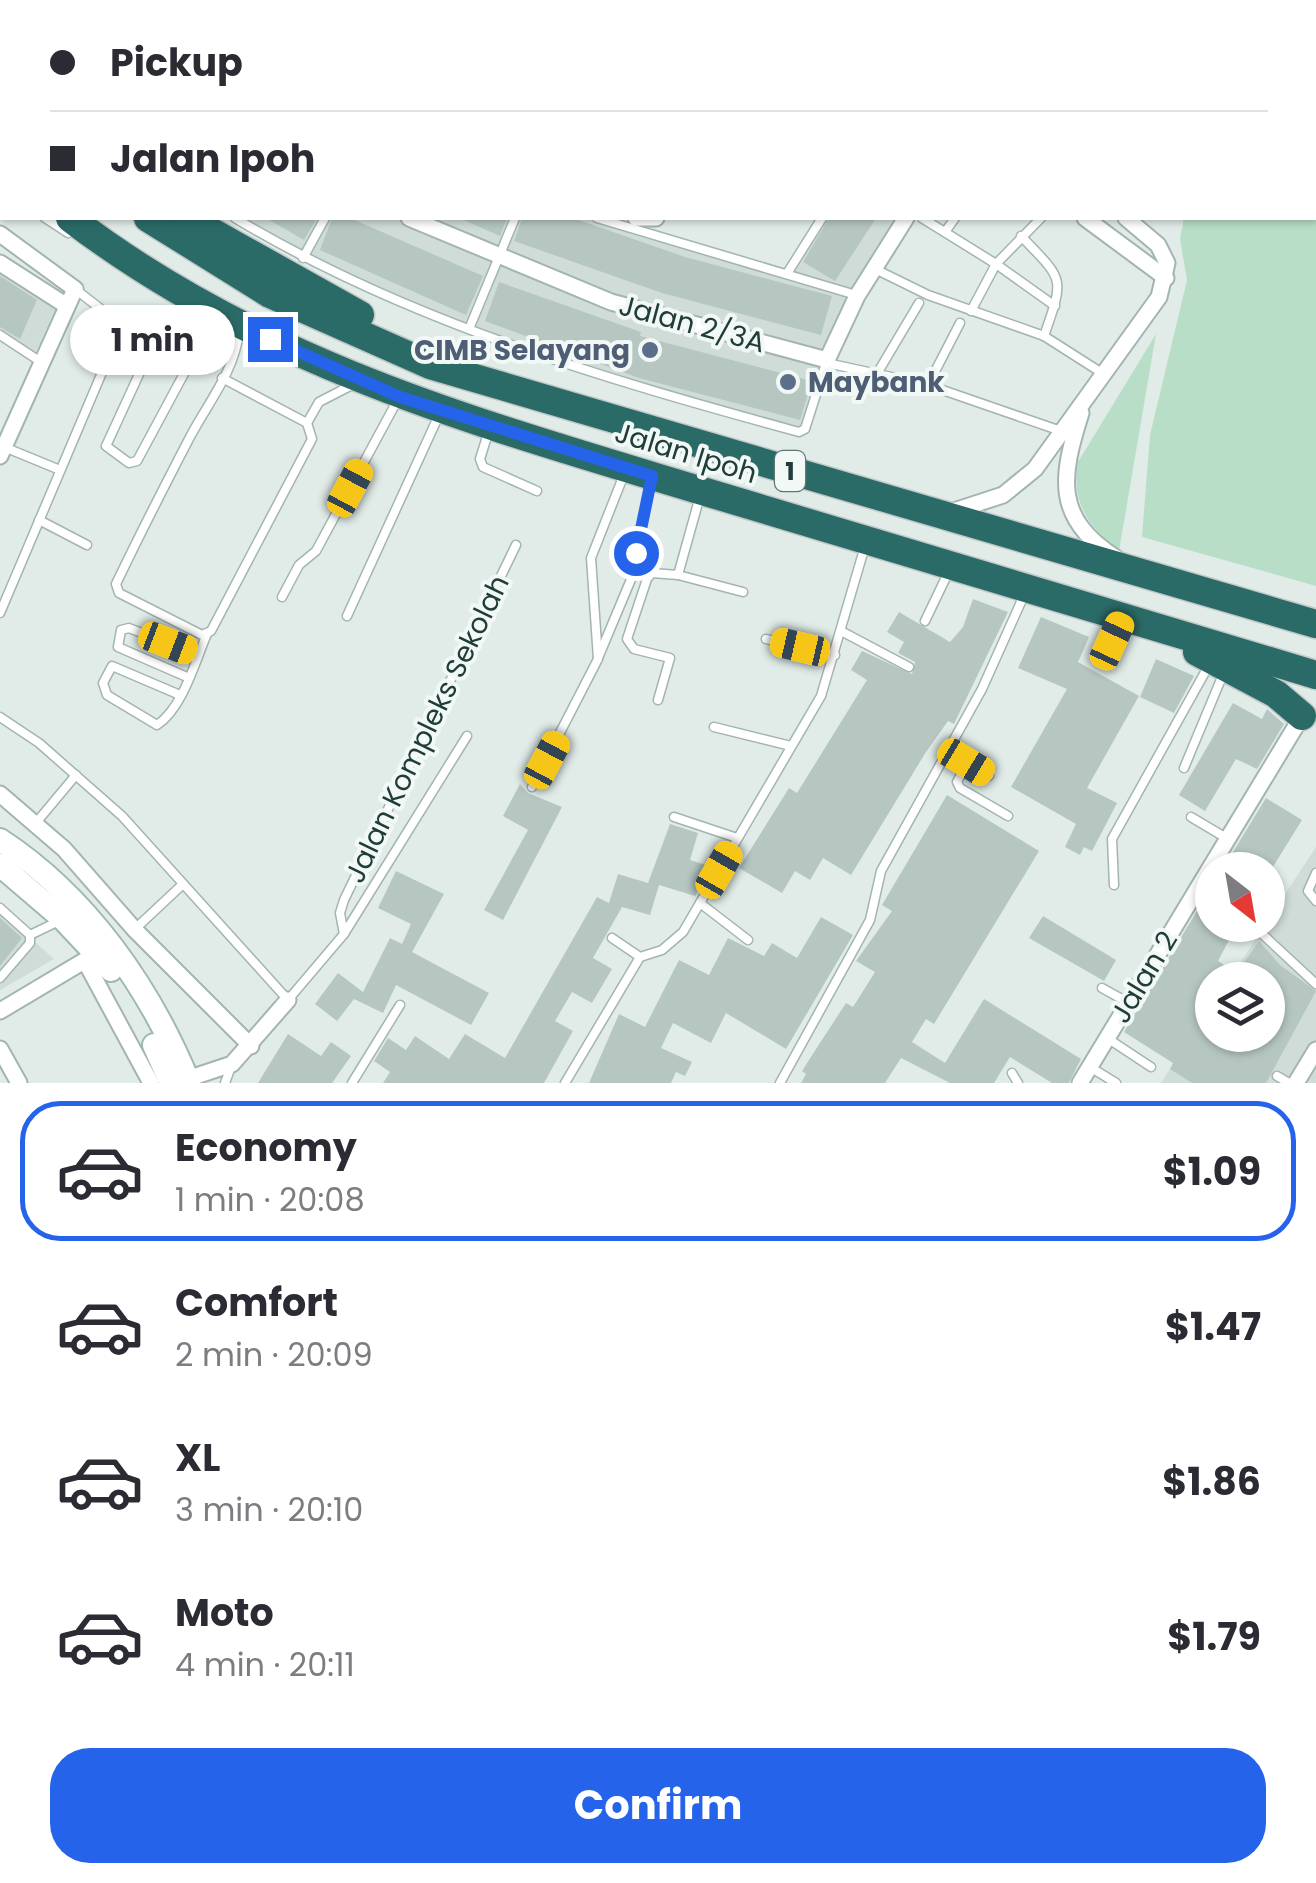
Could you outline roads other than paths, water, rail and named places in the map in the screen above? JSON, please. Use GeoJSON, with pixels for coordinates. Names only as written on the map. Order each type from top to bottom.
{"type":"FeatureCollection","features":[{"type":"Feature","properties":{"kind":"highway","name":"Jalan Ipoh"},"geometry":{"type":"LineString","coordinates":[[151,220],[270,294],[430,365],[1316,624]]}},
{"type":"Feature","properties":{"kind":"highway"},"geometry":{"type":"LineString","coordinates":[[191,220],[397,333],[430,365]]}},
{"type":"Feature","properties":{"kind":"highway","name":"Jalan Ipoh"},"geometry":{"type":"LineString","coordinates":[[73,228],[228,319],[400,397],[1316,676]]}},
{"type":"Feature","properties":{"kind":"highway"},"geometry":{"type":"LineString","coordinates":[[1136,622],[1276,694],[1309,720]]}},
{"type":"Feature","properties":{"kind":"highway"},"geometry":{"type":"LineString","coordinates":[[1309,720],[1290,688],[1316,676]]}},
{"type":"Feature","properties":{"kind":"main road"},"geometry":{"type":"LineString","coordinates":[[0,840],[47,876],[112,948],[151,1005],[166,1082]]}},
{"type":"Feature","properties":{"kind":"main road"},"geometry":{"type":"LineString","coordinates":[[0,864],[63,919],[138,1014],[166,1082]]}},
{"type":"Feature","properties":{"kind":"street","name":"Jalan 2/3A"},"geometry":{"type":"LineString","coordinates":[[414,220],[638,311],[827,362]]}},
{"type":"Feature","properties":{"kind":"street"},"geometry":{"type":"LineString","coordinates":[[827,362],[857,296],[905,220]]}},
{"type":"Feature","properties":{"kind":"street"},"geometry":{"type":"LineString","coordinates":[[1088,220],[1166,278]]}},
{"type":"Feature","properties":{"kind":"street"},"geometry":{"type":"LineString","coordinates":[[939,516],[980,505],[1012,489],[1035,469],[1061,430],[1082,410],[1159,297],[1167,262],[1158,245],[1128,220]]}},
{"type":"Feature","properties":{"kind":"street"},"geometry":{"type":"LineString","coordinates":[[0,234],[74,289],[2,451]]}},
{"type":"Feature","properties":{"kind":"street"},"geometry":{"type":"LineString","coordinates":[[0,263],[67,306]]}},
{"type":"Feature","properties":{"kind":"street"},"geometry":{"type":"LineString","coordinates":[[0,407],[16,418]]}},
{"type":"Feature","properties":{"kind":"street"},"geometry":{"type":"LineString","coordinates":[[1082,410],[1067,458],[1064,485],[1068,505],[1092,540],[1149,576]]}},
{"type":"Feature","properties":{"kind":"street","name":"Jalan 2"},"geometry":{"type":"LineString","coordinates":[[1080,1083],[1228,839],[1309,720]]}},
{"type":"Feature","properties":{"kind":"street"},"geometry":{"type":"LineString","coordinates":[[0,794],[64,849],[135,930],[251,1046]]}},
{"type":"Feature","properties":{"kind":"street"},"geometry":{"type":"LineString","coordinates":[[0,1010],[91,957]]}},
{"type":"Feature","properties":{"kind":"street"},"geometry":{"type":"LineString","coordinates":[[166,1082],[232,1064],[288,1000]]}},
{"type":"Feature","properties":{"kind":"street"},"geometry":{"type":"LineString","coordinates":[[0,1049],[19,1083]]}},
{"type":"Feature","properties":{"kind":"street"},"geometry":{"type":"LineString","coordinates":[[1292,1083],[1316,1050]]}},
{"type":"Feature","properties":{"kind":"lane"},"geometry":{"type":"LineString","coordinates":[[238,220],[304,258],[468,329],[632,386],[799,432],[805,429],[827,362],[928,385],[1061,430]]}},
{"type":"Feature","properties":{"kind":"lane"},"geometry":{"type":"LineString","coordinates":[[304,258],[324,220]]}},
{"type":"Feature","properties":{"kind":"lane"},"geometry":{"type":"LineString","coordinates":[[468,329],[515,220]]}},
{"type":"Feature","properties":{"kind":"lane"},"geometry":{"type":"LineString","coordinates":[[602,220],[641,234],[788,272],[857,296]]}},
{"type":"Feature","properties":{"kind":"lane"},"geometry":{"type":"LineString","coordinates":[[788,272],[821,220]]}},
{"type":"Feature","properties":{"kind":"lane"},"geometry":{"type":"LineString","coordinates":[[925,220],[1055,306]]}},
{"type":"Feature","properties":{"kind":"lane"},"geometry":{"type":"LineString","coordinates":[[945,232],[953,220]]}},
{"type":"Feature","properties":{"kind":"lane"},"geometry":{"type":"LineString","coordinates":[[971,311],[996,264],[1038,220]]}},
{"type":"Feature","properties":{"kind":"lane"},"geometry":{"type":"LineString","coordinates":[[1021,236],[1058,278],[1055,306],[1044,336]]}},
{"type":"Feature","properties":{"kind":"lane"},"geometry":{"type":"LineString","coordinates":[[105,258],[187,295]]}},
{"type":"Feature","properties":{"kind":"lane"},"geometry":{"type":"LineString","coordinates":[[873,268],[971,311],[1044,336],[1106,375]]}},
{"type":"Feature","properties":{"kind":"lane"},"geometry":{"type":"LineString","coordinates":[[0,611],[120,330],[119,323],[74,289]]}},
{"type":"Feature","properties":{"kind":"lane"},"geometry":{"type":"LineString","coordinates":[[878,372],[919,303]]}},
{"type":"Feature","properties":{"kind":"lane"},"geometry":{"type":"LineString","coordinates":[[207,634],[119,593],[116,584],[236,356],[228,319]]}},
{"type":"Feature","properties":{"kind":"lane"},"geometry":{"type":"LineString","coordinates":[[187,369],[156,354],[146,359],[106,446],[108,452],[128,463],[137,461],[187,369],[228,319]]}},
{"type":"Feature","properties":{"kind":"lane"},"geometry":{"type":"LineString","coordinates":[[928,385],[960,323]]}},
{"type":"Feature","properties":{"kind":"lane"},"geometry":{"type":"LineString","coordinates":[[0,335],[42,362]]}},
{"type":"Feature","properties":{"kind":"lane"},"geometry":{"type":"LineString","coordinates":[[180,695],[112,666],[102,683],[107,696],[157,725],[166,719],[180,695],[207,634],[312,439],[307,423],[222,378]]}},
{"type":"Feature","properties":{"kind":"lane"},"geometry":{"type":"LineString","coordinates":[[307,423],[318,402],[362,380]]}},
{"type":"Feature","properties":{"kind":"lane"},"geometry":{"type":"LineString","coordinates":[[282,597],[299,565],[316,551],[400,397]]}},
{"type":"Feature","properties":{"kind":"lane"},"geometry":{"type":"LineString","coordinates":[[347,616],[441,411]]}},
{"type":"Feature","properties":{"kind":"lane"},"geometry":{"type":"LineString","coordinates":[[490,426],[480,462],[538,492]]}},
{"type":"Feature","properties":{"kind":"lane"},"geometry":{"type":"LineString","coordinates":[[2,451],[60,470]]}},
{"type":"Feature","properties":{"kind":"lane"},"geometry":{"type":"LineString","coordinates":[[532,787],[598,658],[632,576],[639,472]]}},
{"type":"Feature","properties":{"kind":"lane"},"geometry":{"type":"LineString","coordinates":[[598,658],[590,558],[639,472]]}},
{"type":"Feature","properties":{"kind":"lane"},"geometry":{"type":"LineString","coordinates":[[678,574],[702,491]]}},
{"type":"Feature","properties":{"kind":"lane"},"geometry":{"type":"LineString","coordinates":[[39,520],[87,545]]}},
{"type":"Feature","properties":{"kind":"lane"},"geometry":{"type":"LineString","coordinates":[[565,1083],[640,957],[662,950],[682,932],[821,696],[866,542]]}},
{"type":"Feature","properties":{"kind":"lane","name":"Jalan Kompleks Sekolah"},"geometry":{"type":"LineString","coordinates":[[344,934],[340,913],[516,546]]}},
{"type":"Feature","properties":{"kind":"lane"},"geometry":{"type":"LineString","coordinates":[[925,621],[951,567]]}},
{"type":"Feature","properties":{"kind":"lane"},"geometry":{"type":"LineString","coordinates":[[658,700],[670,658],[634,649],[628,640],[652,573],[678,574],[743,592]]}},
{"type":"Feature","properties":{"kind":"lane"},"geometry":{"type":"LineString","coordinates":[[780,1083],[870,920],[881,871],[990,675],[1026,588]]}},
{"type":"Feature","properties":{"kind":"lane"},"geometry":{"type":"LineString","coordinates":[[1104,662],[1136,622]]}},
{"type":"Feature","properties":{"kind":"lane"},"geometry":{"type":"LineString","coordinates":[[186,678],[118,647],[121,630],[129,628],[198,655]]}},
{"type":"Feature","properties":{"kind":"lane"},"geometry":{"type":"LineString","coordinates":[[841,631],[909,667]]}},
{"type":"Feature","properties":{"kind":"lane"},"geometry":{"type":"LineString","coordinates":[[766,639],[834,655]]}},
{"type":"Feature","properties":{"kind":"lane"},"geometry":{"type":"LineString","coordinates":[[1184,768],[1219,664]]}},
{"type":"Feature","properties":{"kind":"lane"},"geometry":{"type":"LineString","coordinates":[[1114,885],[1112,838],[1219,664]]}},
{"type":"Feature","properties":{"kind":"lane"},"geometry":{"type":"LineString","coordinates":[[0,718],[76,775],[122,816],[288,1000],[344,934],[467,736]]}},
{"type":"Feature","properties":{"kind":"lane"},"geometry":{"type":"LineString","coordinates":[[714,727],[791,746]]}},
{"type":"Feature","properties":{"kind":"lane"},"geometry":{"type":"LineString","coordinates":[[948,752],[988,776]]}},
{"type":"Feature","properties":{"kind":"lane"},"geometry":{"type":"LineString","coordinates":[[966,762],[957,782],[960,788],[1008,816]]}},
{"type":"Feature","properties":{"kind":"lane"},"geometry":{"type":"LineString","coordinates":[[35,824],[76,775]]}},
{"type":"Feature","properties":{"kind":"lane"},"geometry":{"type":"LineString","coordinates":[[674,816],[737,838]]}},
{"type":"Feature","properties":{"kind":"lane"},"geometry":{"type":"LineString","coordinates":[[1191,817],[1228,839]]}},
{"type":"Feature","properties":{"kind":"lane"},"geometry":{"type":"LineString","coordinates":[[1316,873],[1308,892],[1316,901]]}},
{"type":"Feature","properties":{"kind":"lane"},"geometry":{"type":"LineString","coordinates":[[135,930],[183,884]]}},
{"type":"Feature","properties":{"kind":"lane"},"geometry":{"type":"LineString","coordinates":[[700,903],[748,940]]}},
{"type":"Feature","properties":{"kind":"lane"},"geometry":{"type":"LineString","coordinates":[[0,908],[30,935],[30,943],[0,978]]}},
{"type":"Feature","properties":{"kind":"lane"},"geometry":{"type":"LineString","coordinates":[[30,935],[63,919]]}},
{"type":"Feature","properties":{"kind":"lane"},"geometry":{"type":"LineString","coordinates":[[612,938],[640,957]]}},
{"type":"Feature","properties":{"kind":"lane"},"geometry":{"type":"LineString","coordinates":[[1271,942],[1316,984]]}},
{"type":"Feature","properties":{"kind":"lane"},"geometry":{"type":"LineString","coordinates":[[1102,988],[1128,1003]]}},
{"type":"Feature","properties":{"kind":"lane"},"geometry":{"type":"LineString","coordinates":[[352,1083],[400,1005]]}},
{"type":"Feature","properties":{"kind":"lane"},"geometry":{"type":"LineString","coordinates":[[1107,1038],[1151,1067]]}},
{"type":"Feature","properties":{"kind":"lane"},"geometry":{"type":"LineString","coordinates":[[225,1083],[232,1064]]}},
{"type":"Feature","properties":{"kind":"lane"},"geometry":{"type":"LineString","coordinates":[[1090,1067],[1116,1083]]}},
{"type":"Feature","properties":{"kind":"lane"},"geometry":{"type":"LineString","coordinates":[[1012,1073],[1018,1083]]}},
{"type":"Feature","properties":{"kind":"lane"},"geometry":{"type":"LineString","coordinates":[[1278,1076],[1292,1083]]}},
{"type":"Feature","properties":{"kind":"place","name":"CIMB Selayang"},"geometry":{"type":"Point","coordinates":[650,350]}},
{"type":"Feature","properties":{"kind":"place","name":"Maybank"},"geometry":{"type":"Point","coordinates":[788,382]}}]}
